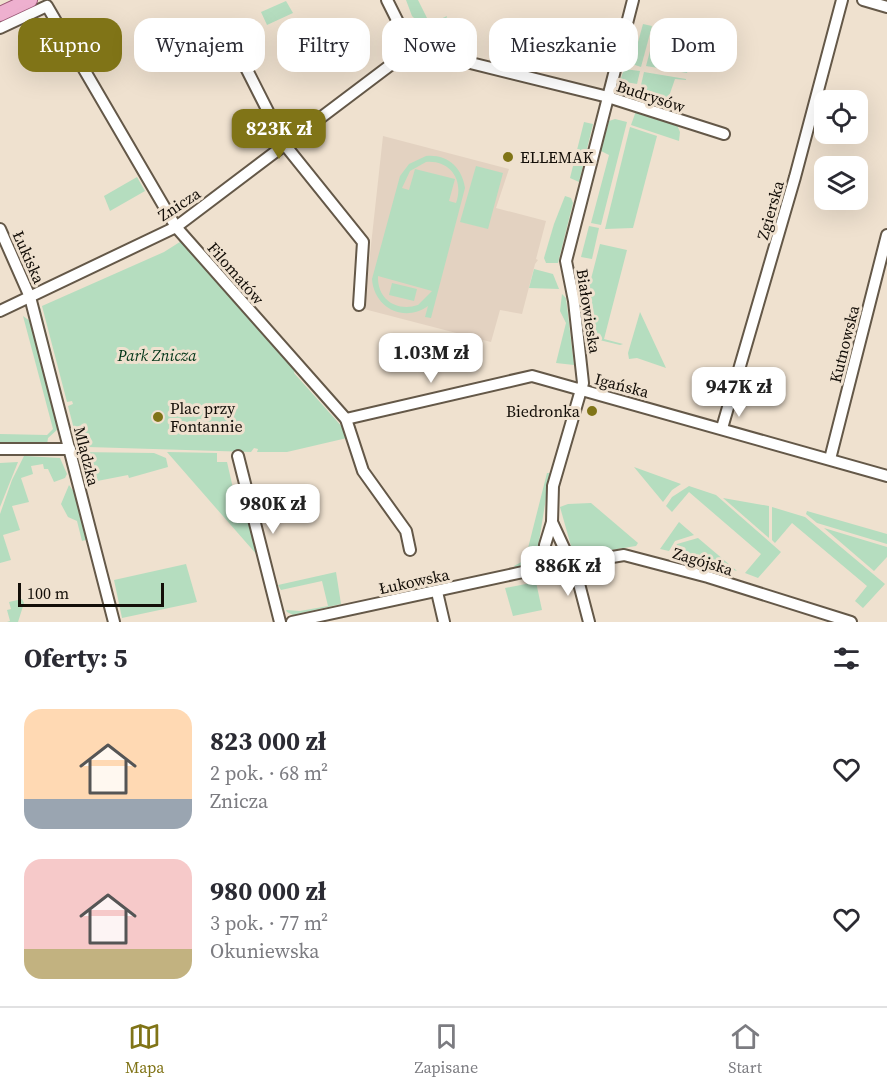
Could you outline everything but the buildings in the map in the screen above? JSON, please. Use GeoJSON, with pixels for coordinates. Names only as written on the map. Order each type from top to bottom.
{"type":"FeatureCollection","features":[{"type":"Feature","properties":{"kind":"main road"},"geometry":{"type":"LineString","coordinates":[[0,14],[30,0]]}},
{"type":"Feature","properties":{"kind":"street"},"geometry":{"type":"LineString","coordinates":[[387,0],[397,18]]}},
{"type":"Feature","properties":{"kind":"street","name":"Białowieska"},"geometry":{"type":"LineString","coordinates":[[543,568],[545,545],[552,522],[554,486],[582,390],[579,339],[566,261],[633,0]]}},
{"type":"Feature","properties":{"kind":"street","name":"Zgierska"},"geometry":{"type":"LineString","coordinates":[[722,428],[789,198],[842,0]]}},
{"type":"Feature","properties":{"kind":"street"},"geometry":{"type":"LineString","coordinates":[[863,0],[887,7]]}},
{"type":"Feature","properties":{"kind":"street","name":"Filomatów"},"geometry":{"type":"LineString","coordinates":[[0,28],[47,6],[176,227],[346,419],[363,471],[406,531],[410,550]]}},
{"type":"Feature","properties":{"kind":"street","name":"Budrysów"},"geometry":{"type":"LineString","coordinates":[[477,64],[608,97],[724,134]]}},
{"type":"Feature","properties":{"kind":"street","name":"Znicza"},"geometry":{"type":"LineString","coordinates":[[0,311],[176,227],[382,71]]}},
{"type":"Feature","properties":{"kind":"street"},"geometry":{"type":"LineString","coordinates":[[248,72],[285,145],[363,242],[359,305]]}},
{"type":"Feature","properties":{"kind":"street","name":"Łukiska"},"geometry":{"type":"LineString","coordinates":[[0,229],[30,297]]}},
{"type":"Feature","properties":{"kind":"street","name":"Kutnowska"},"geometry":{"type":"LineString","coordinates":[[830,459],[887,235]]}},
{"type":"Feature","properties":{"kind":"street","name":"Mlądzka"},"geometry":{"type":"LineString","coordinates":[[30,297],[114,622]]}},
{"type":"Feature","properties":{"kind":"street","name":"Igańska"},"geometry":{"type":"LineString","coordinates":[[346,419],[523,377],[540,377],[887,476]]}},
{"type":"Feature","properties":{"kind":"street"},"geometry":{"type":"LineString","coordinates":[[0,449],[70,449]]}},
{"type":"Feature","properties":{"kind":"street"},"geometry":{"type":"LineString","coordinates":[[238,456],[280,622]]}},
{"type":"Feature","properties":{"kind":"street","name":"Białowieska"},"geometry":{"type":"LineString","coordinates":[[552,522],[572,563],[589,622]]}},
{"type":"Feature","properties":{"kind":"street","name":"Zagójska"},"geometry":{"type":"LineString","coordinates":[[543,568],[615,556],[637,557],[851,622]]}},
{"type":"Feature","properties":{"kind":"street","name":"Łukowska"},"geometry":{"type":"LineString","coordinates":[[292,622],[543,568]]}},
{"type":"Feature","properties":{"kind":"street"},"geometry":{"type":"LineString","coordinates":[[437,592],[444,622]]}},
{"type":"Feature","properties":{"kind":"shaded area"},"geometry":{"type":"Polygon","coordinates":[[[383,136],[509,169],[496,208],[546,221],[536,259],[538,260],[522,314],[500,310],[491,342],[364,309],[383,136]]]}},
{"type":"Feature","properties":{"kind":"green space"},"geometry":{"type":"Polygon","coordinates":[[[406,0],[418,0],[427,18],[412,16],[406,0]]]}},
{"type":"Feature","properties":{"kind":"green space"},"geometry":{"type":"Polygon","coordinates":[[[286,1],[293,13],[277,18],[277,20],[267,25],[261,12],[286,1]]]}},
{"type":"Feature","properties":{"kind":"green space"},"geometry":{"type":"Polygon","coordinates":[[[643,24],[650,26],[641,67],[638,66],[638,42],[643,24]]]}},
{"type":"Feature","properties":{"kind":"green space"},"geometry":{"type":"Polygon","coordinates":[[[650,51],[650,67],[646,66],[650,51]]]}},
{"type":"Feature","properties":{"kind":"green space"},"geometry":{"type":"Polygon","coordinates":[[[640,71],[637,84],[620,81],[623,72],[640,71]]]}},
{"type":"Feature","properties":{"kind":"green space"},"geometry":{"type":"Polygon","coordinates":[[[644,72],[686,80],[675,79],[666,105],[638,98],[644,72]]]}},
{"type":"Feature","properties":{"kind":"green space"},"geometry":{"type":"Polygon","coordinates":[[[636,111],[677,125],[680,132],[679,141],[631,125],[636,111]]]}},
{"type":"Feature","properties":{"kind":"green space"},"geometry":{"type":"Polygon","coordinates":[[[615,119],[627,122],[601,225],[591,223],[609,155],[601,151],[609,121],[615,119]]]}},
{"type":"Feature","properties":{"kind":"green space"},"geometry":{"type":"Polygon","coordinates":[[[584,122],[593,124],[579,182],[570,178],[584,122]]]}},
{"type":"Feature","properties":{"kind":"green space"},"geometry":{"type":"Polygon","coordinates":[[[630,127],[657,136],[633,228],[605,229],[630,127]]]}},
{"type":"Feature","properties":{"kind":"green space"},"geometry":{"type":"Polygon","coordinates":[[[426,156],[441,157],[457,168],[465,188],[431,318],[425,317],[428,306],[419,311],[400,313],[384,305],[378,298],[372,279],[400,176],[409,164],[426,156]],[[426,162],[410,171],[402,188],[409,190],[415,169],[455,179],[449,201],[456,203],[457,180],[449,168],[435,162],[426,162]],[[378,276],[384,297],[389,302],[402,307],[418,305],[432,291],[378,276]]]}},
{"type":"Feature","properties":{"kind":"green space"},"geometry":{"type":"Polygon","coordinates":[[[476,166],[503,173],[488,229],[460,222],[476,166]]]}},
{"type":"Feature","properties":{"kind":"green space"},"geometry":{"type":"Polygon","coordinates":[[[137,177],[145,191],[110,211],[104,196],[137,177]]]}},
{"type":"Feature","properties":{"kind":"green space"},"geometry":{"type":"Polygon","coordinates":[[[565,196],[571,198],[573,203],[558,263],[546,263],[544,258],[565,196]]]}},
{"type":"Feature","properties":{"kind":"green space"},"geometry":{"type":"Polygon","coordinates":[[[589,226],[599,228],[592,259],[581,257],[589,226]]]}},
{"type":"Feature","properties":{"kind":"green space","name":"Park Znicza"},"geometry":{"type":"Polygon","coordinates":[[[183,240],[296,367],[294,373],[344,429],[347,438],[287,452],[257,452],[258,449],[254,448],[251,452],[88,447],[83,432],[75,433],[68,406],[73,404],[72,401],[67,402],[42,306],[164,252],[183,240]]]}},
{"type":"Feature","properties":{"kind":"green space"},"geometry":{"type":"Polygon","coordinates":[[[600,244],[627,250],[604,339],[623,344],[620,345],[587,337],[583,310],[600,244]]]}},
{"type":"Feature","properties":{"kind":"green space"},"geometry":{"type":"Polygon","coordinates":[[[534,269],[553,274],[559,289],[529,288],[534,269]]]}},
{"type":"Feature","properties":{"kind":"green space"},"geometry":{"type":"Polygon","coordinates":[[[392,283],[417,289],[414,301],[389,295],[392,283]]]}},
{"type":"Feature","properties":{"kind":"green space"},"geometry":{"type":"Polygon","coordinates":[[[562,294],[566,298],[574,365],[556,363],[566,323],[560,311],[562,294]]]}},
{"type":"Feature","properties":{"kind":"green space"},"geometry":{"type":"Polygon","coordinates":[[[38,307],[40,307],[69,426],[38,307]]]}},
{"type":"Feature","properties":{"kind":"green space"},"geometry":{"type":"Polygon","coordinates":[[[640,312],[666,368],[637,358],[629,359],[628,353],[640,312]]]}},
{"type":"Feature","properties":{"kind":"green space"},"geometry":{"type":"Polygon","coordinates":[[[23,316],[30,321],[58,429],[48,438],[47,445],[0,445],[0,434],[47,435],[53,429],[23,316]]]}},
{"type":"Feature","properties":{"kind":"green space"},"geometry":{"type":"Polygon","coordinates":[[[79,452],[154,453],[166,458],[168,467],[129,478],[128,475],[87,483],[79,452]]]}},
{"type":"Feature","properties":{"kind":"green space"},"geometry":{"type":"Polygon","coordinates":[[[167,452],[217,453],[217,462],[227,462],[235,497],[241,496],[257,555],[167,452]]]}},
{"type":"Feature","properties":{"kind":"green space"},"geometry":{"type":"Polygon","coordinates":[[[24,456],[60,458],[67,474],[65,478],[54,482],[43,464],[31,466],[33,474],[21,478],[29,502],[12,506],[20,530],[3,535],[11,560],[0,563],[0,514],[12,480],[24,456]]]}},
{"type":"Feature","properties":{"kind":"green space"},"geometry":{"type":"Polygon","coordinates":[[[18,462],[0,507],[0,463],[18,462]]]}},
{"type":"Feature","properties":{"kind":"green space"},"geometry":{"type":"Polygon","coordinates":[[[634,467],[681,484],[672,490],[663,502],[634,467]]]}},
{"type":"Feature","properties":{"kind":"green space"},"geometry":{"type":"Polygon","coordinates":[[[547,473],[550,473],[537,554],[532,563],[516,568],[514,566],[525,560],[547,473]]]}},
{"type":"Feature","properties":{"kind":"green space"},"geometry":{"type":"Polygon","coordinates":[[[69,485],[74,492],[86,540],[82,541],[77,521],[68,517],[61,504],[69,485]]]}},
{"type":"Feature","properties":{"kind":"green space"},"geometry":{"type":"Polygon","coordinates":[[[689,486],[716,495],[781,552],[758,578],[745,573],[761,554],[689,492],[672,512],[666,506],[672,497],[689,486]]]}},
{"type":"Feature","properties":{"kind":"green space"},"geometry":{"type":"Polygon","coordinates":[[[723,498],[769,506],[769,538],[723,498]]]}},
{"type":"Feature","properties":{"kind":"green space"},"geometry":{"type":"Polygon","coordinates":[[[591,503],[638,543],[636,546],[580,555],[573,553],[560,507],[568,504],[591,503]]]}},
{"type":"Feature","properties":{"kind":"green space"},"geometry":{"type":"Polygon","coordinates":[[[772,507],[805,517],[885,584],[863,608],[855,601],[867,586],[792,523],[775,543],[772,540],[772,507]]]}},
{"type":"Feature","properties":{"kind":"green space"},"geometry":{"type":"Polygon","coordinates":[[[807,511],[887,534],[887,544],[817,523],[806,514],[807,511]]]}},
{"type":"Feature","properties":{"kind":"green space"},"geometry":{"type":"Polygon","coordinates":[[[679,522],[694,535],[675,541],[669,551],[660,549],[679,522]]]}},
{"type":"Feature","properties":{"kind":"green space"},"geometry":{"type":"Polygon","coordinates":[[[824,528],[887,547],[887,557],[874,571],[824,528]]]}},
{"type":"Feature","properties":{"kind":"green space"},"geometry":{"type":"Polygon","coordinates":[[[698,538],[737,571],[672,552],[677,544],[698,538]]]}},
{"type":"Feature","properties":{"kind":"green space"},"geometry":{"type":"Polygon","coordinates":[[[186,564],[197,602],[122,618],[114,580],[186,564]]]}},
{"type":"Feature","properties":{"kind":"green space"},"geometry":{"type":"Polygon","coordinates":[[[336,572],[341,604],[293,615],[287,612],[286,610],[300,611],[328,606],[322,581],[281,590],[278,585],[336,572]]]}},
{"type":"Feature","properties":{"kind":"green space"},"geometry":{"type":"Polygon","coordinates":[[[536,582],[542,610],[513,616],[505,588],[536,582]]]}},
{"type":"Feature","properties":{"kind":"green space"},"geometry":{"type":"Polygon","coordinates":[[[22,599],[24,603],[18,622],[7,622],[10,621],[7,610],[11,609],[9,602],[22,599]]]}},
{"type":"Feature","properties":{"kind":"place","name":"ELLEMAK"},"geometry":{"type":"Point","coordinates":[508,157]}},
{"type":"Feature","properties":{"kind":"place","name":"Biedronka"},"geometry":{"type":"Point","coordinates":[592,411]}},
{"type":"Feature","properties":{"kind":"place","name":"Plac przy Fontannie"},"geometry":{"type":"Point","coordinates":[158,417]}}]}
